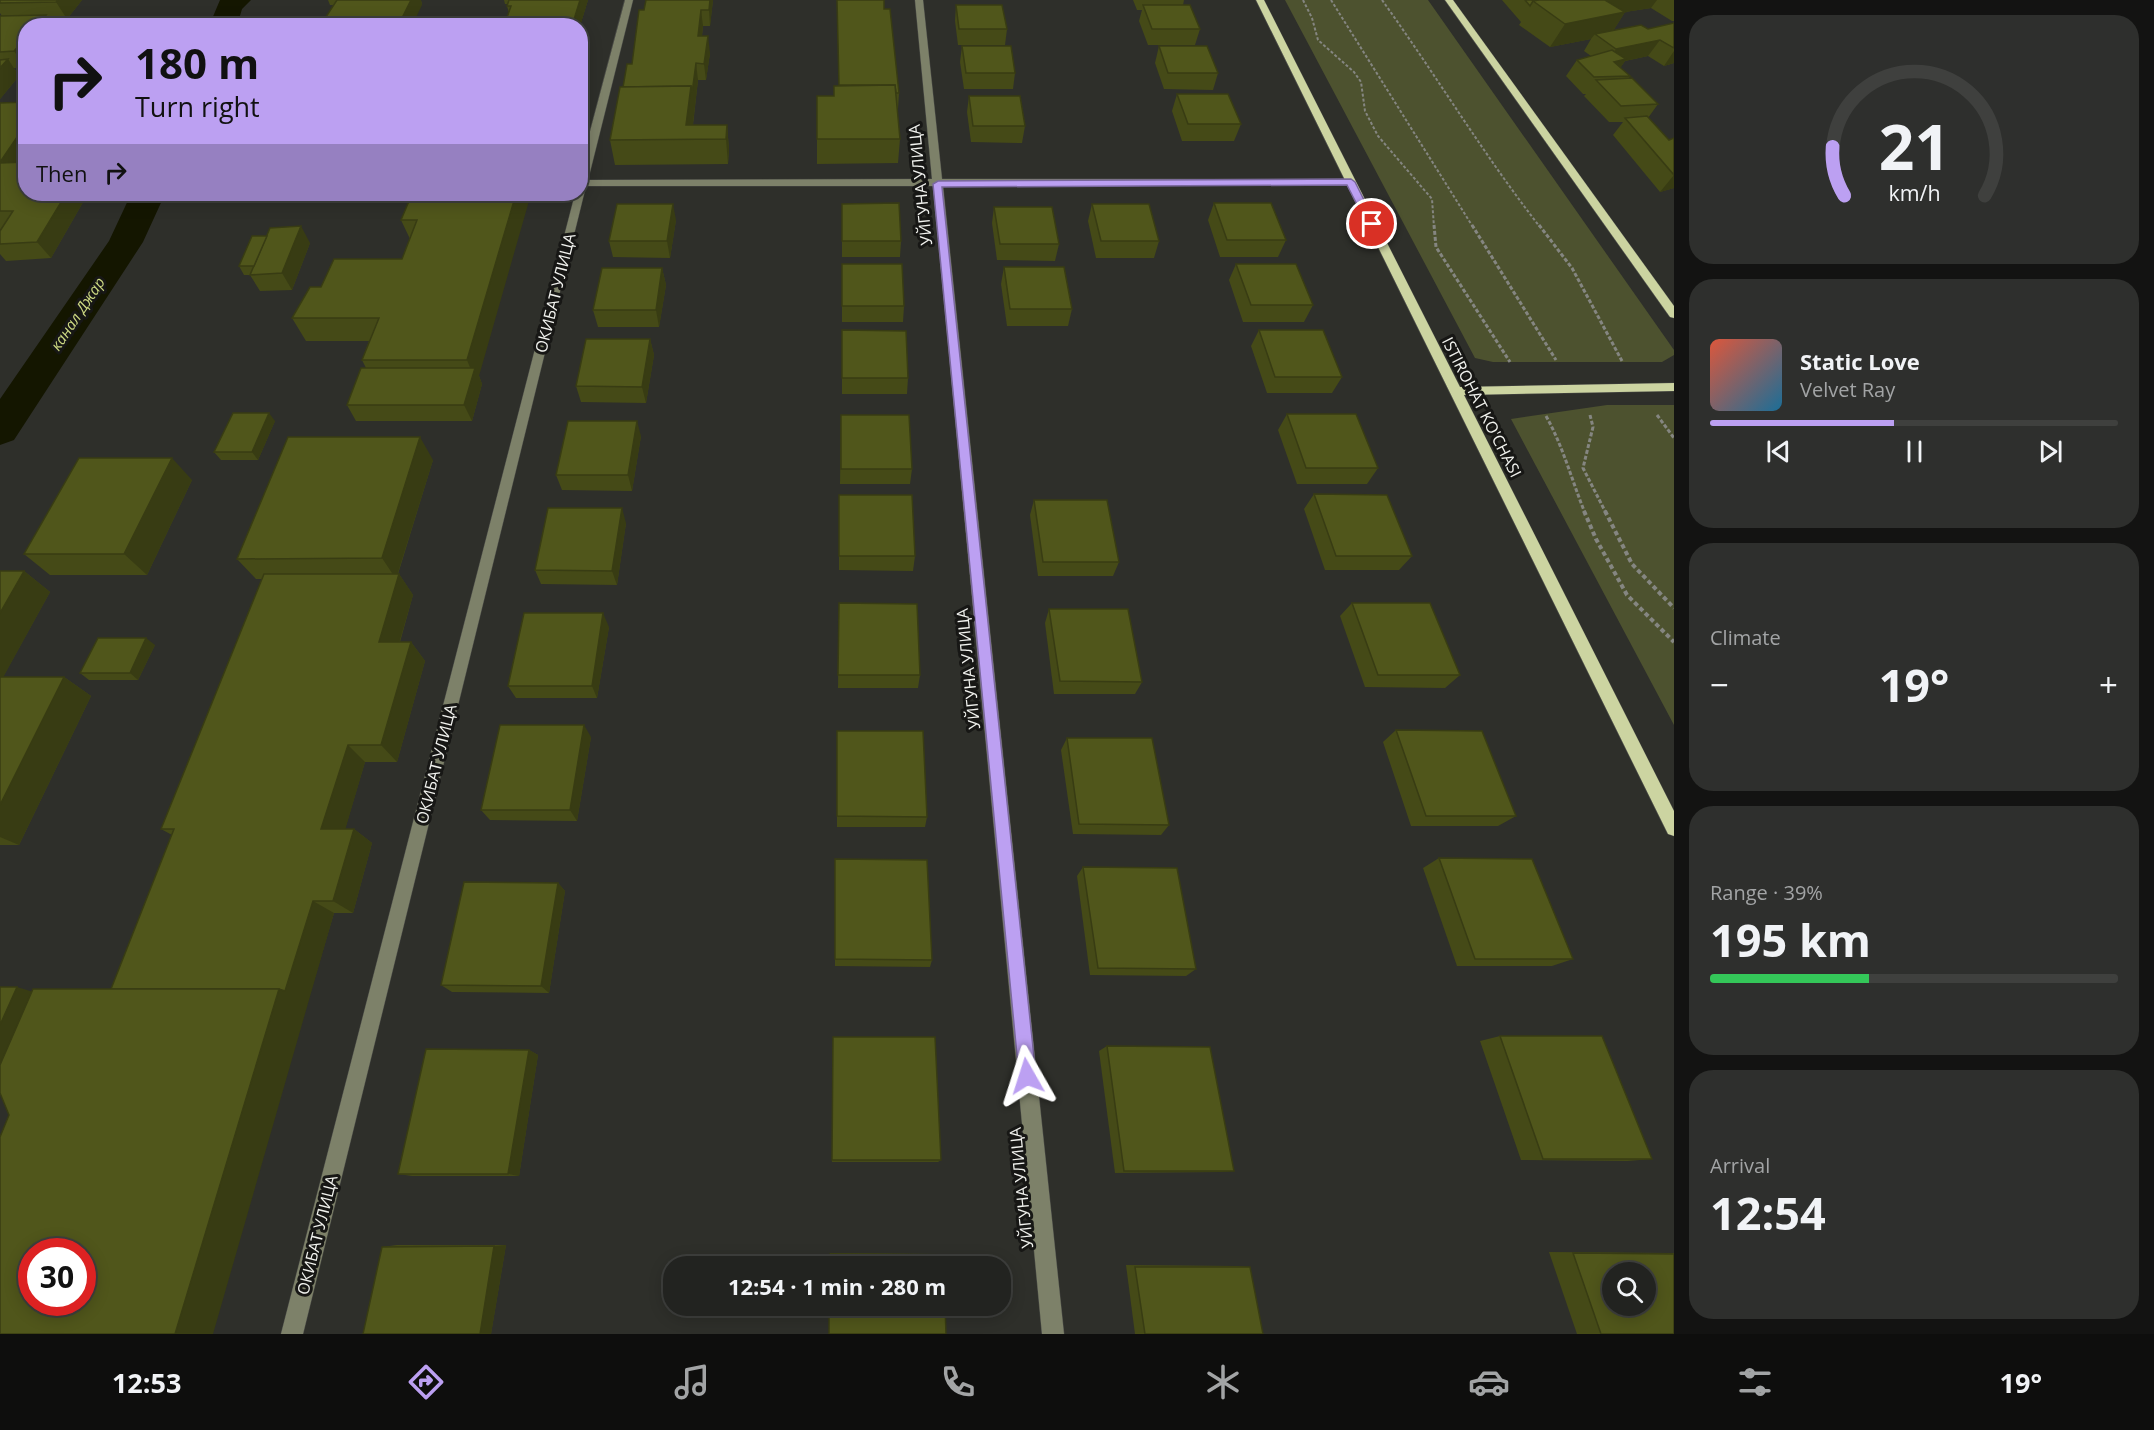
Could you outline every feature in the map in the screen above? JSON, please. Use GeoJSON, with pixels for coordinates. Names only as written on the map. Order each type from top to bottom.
{"type":"FeatureCollection","features":[{"type":"Feature","properties":{"kind":"main road","name":"ISTIROHAT KO'CHASI"},"geometry":{"type":"LineString","coordinates":[[1260,0],[1674,828]]}},
{"type":"Feature","properties":{"kind":"main road"},"geometry":{"type":"LineString","coordinates":[[1449,0],[1674,314]]}},
{"type":"Feature","properties":{"kind":"main road"},"geometry":{"type":"LineString","coordinates":[[1455,391],[1674,387]]}},
{"type":"Feature","properties":{"kind":"street","name":"ОКИБАТ УЛИЦА"},"geometry":{"type":"LineString","coordinates":[[588,161],[629,0]]}},
{"type":"Feature","properties":{"kind":"street","name":"УЙГУНА УЛИЦА"},"geometry":{"type":"LineString","coordinates":[[919,0],[1053,1334]]}},
{"type":"Feature","properties":{"kind":"street"},"geometry":{"type":"LineString","coordinates":[[588,189],[1351,182]]}},
{"type":"Feature","properties":{"kind":"street","name":"ОКИБАТ УЛИЦА"},"geometry":{"type":"LineString","coordinates":[[292,1334],[578,201]]}},
{"type":"Feature","properties":{"kind":"path"},"geometry":{"type":"LineString","coordinates":[[1303,0],[1312,18],[1318,40],[1354,72],[1361,82],[1365,111],[1378,136],[1432,199],[1436,247],[1558,437],[1570,477],[1596,539],[1627,595],[1674,642]]}},
{"type":"Feature","properties":{"kind":"path"},"geometry":{"type":"LineString","coordinates":[[1331,0],[1560,367]]}},
{"type":"Feature","properties":{"kind":"path"},"geometry":{"type":"LineString","coordinates":[[1382,0],[1508,186],[1572,267],[1638,388],[1674,438]]}},
{"type":"Feature","properties":{"kind":"path"},"geometry":{"type":"LineString","coordinates":[[1587,408],[1593,427],[1583,468],[1632,564],[1674,608]]}},
{"type":"Feature","properties":{"kind":"green space"},"geometry":{"type":"Polygon","coordinates":[[[1285,0],[1428,0],[1674,350],[1674,355],[1662,362],[1493,362],[1475,358],[1285,0]]]}},
{"type":"Feature","properties":{"kind":"green space"},"geometry":{"type":"Polygon","coordinates":[[[1607,405],[1674,405],[1674,725],[1511,419],[1607,405]]]}},
{"type":"Feature","properties":{"kind":"building"},"geometry":{"type":"Polygon","coordinates":[[[0,0],[58,0],[56,2],[0,3],[0,0]]]}},
{"type":"Feature","properties":{"kind":"building"},"geometry":{"type":"Polygon","coordinates":[[[337,0],[411,0],[402,18],[325,18],[337,0]]]}},
{"type":"Feature","properties":{"kind":"building"},"geometry":{"type":"Polygon","coordinates":[[[509,0],[580,0],[574,18],[507,18],[511,6],[507,6],[509,0]]]}},
{"type":"Feature","properties":{"kind":"building"},"geometry":{"type":"Polygon","coordinates":[[[646,0],[710,0],[709,10],[701,10],[698,36],[708,36],[704,64],[696,63],[692,93],[691,86],[623,87],[627,64],[632,64],[639,10],[644,10],[646,0]]]}},
{"type":"Feature","properties":{"kind":"building"},"geometry":{"type":"Polygon","coordinates":[[[837,0],[884,0],[884,9],[890,9],[899,93],[896,93],[895,85],[839,85],[837,0]]]}},
{"type":"Feature","properties":{"kind":"building"},"geometry":{"type":"Polygon","coordinates":[[[1525,0],[1539,0],[1533,1],[1530,6],[1525,0]]]}},
{"type":"Feature","properties":{"kind":"building"},"geometry":{"type":"Polygon","coordinates":[[[1605,0],[1625,12],[1565,24],[1533,1],[1605,0]]]}},
{"type":"Feature","properties":{"kind":"building"},"geometry":{"type":"Polygon","coordinates":[[[956,5],[1002,5],[1007,29],[959,29],[956,5]]]}},
{"type":"Feature","properties":{"kind":"building"},"geometry":{"type":"Polygon","coordinates":[[[1143,5],[1190,5],[1200,29],[1152,29],[1143,5]]]}},
{"type":"Feature","properties":{"kind":"building"},"geometry":{"type":"Polygon","coordinates":[[[46,15],[43,18],[18,18],[18,47],[14,51],[0,52],[0,16],[46,15]]]}},
{"type":"Feature","properties":{"kind":"building"},"geometry":{"type":"Polygon","coordinates":[[[1674,23],[1674,48],[1660,40],[1616,49],[1595,34],[1641,25],[1648,29],[1674,23]]]}},
{"type":"Feature","properties":{"kind":"building"},"geometry":{"type":"Polygon","coordinates":[[[962,46],[1011,46],[1015,73],[966,73],[962,46]]]}},
{"type":"Feature","properties":{"kind":"building"},"geometry":{"type":"Polygon","coordinates":[[[1159,46],[1207,46],[1218,73],[1168,73],[1159,46]]]}},
{"type":"Feature","properties":{"kind":"building"},"geometry":{"type":"Polygon","coordinates":[[[1612,50],[1626,59],[1614,62],[1630,76],[1594,77],[1577,60],[1612,50]]]}},
{"type":"Feature","properties":{"kind":"building"},"geometry":{"type":"Polygon","coordinates":[[[8,59],[0,68],[0,60],[8,59]]]}},
{"type":"Feature","properties":{"kind":"building"},"geometry":{"type":"Polygon","coordinates":[[[1632,78],[1658,104],[1621,106],[1596,80],[1632,78]]]}},
{"type":"Feature","properties":{"kind":"building"},"geometry":{"type":"Polygon","coordinates":[[[895,85],[900,139],[817,139],[817,96],[834,96],[834,86],[895,85]]]}},
{"type":"Feature","properties":{"kind":"building"},"geometry":{"type":"Polygon","coordinates":[[[691,86],[686,125],[727,125],[726,139],[610,140],[620,87],[691,86]]]}},
{"type":"Feature","properties":{"kind":"building"},"geometry":{"type":"Polygon","coordinates":[[[1177,94],[1228,94],[1241,124],[1188,124],[1177,94]]]}},
{"type":"Feature","properties":{"kind":"building"},"geometry":{"type":"Polygon","coordinates":[[[969,96],[1020,96],[1025,126],[973,126],[969,96]]]}},
{"type":"Feature","properties":{"kind":"building"},"geometry":{"type":"Polygon","coordinates":[[[18,102],[18,136],[0,162],[0,103],[18,102]]]}},
{"type":"Feature","properties":{"kind":"building"},"geometry":{"type":"Polygon","coordinates":[[[1647,116],[1669,140],[1674,138],[1674,175],[1625,118],[1647,116]]]}},
{"type":"Feature","properties":{"kind":"building"},"geometry":{"type":"Polygon","coordinates":[[[18,162],[18,201],[62,201],[37,242],[0,244],[0,231],[13,211],[0,211],[0,163],[18,162]]]}},
{"type":"Feature","properties":{"kind":"building"},"geometry":{"type":"Polygon","coordinates":[[[409,201],[514,201],[467,360],[362,360],[379,318],[292,318],[310,287],[321,287],[334,259],[402,259],[417,220],[401,220],[409,201]]]}},
{"type":"Feature","properties":{"kind":"building"},"geometry":{"type":"Polygon","coordinates":[[[899,203],[901,241],[842,241],[842,204],[899,203]]]}},
{"type":"Feature","properties":{"kind":"building"},"geometry":{"type":"Polygon","coordinates":[[[1214,203],[1271,203],[1286,240],[1227,240],[1214,203]]]}},
{"type":"Feature","properties":{"kind":"building"},"geometry":{"type":"Polygon","coordinates":[[[617,204],[673,204],[667,241],[609,241],[617,204]]]}},
{"type":"Feature","properties":{"kind":"building"},"geometry":{"type":"Polygon","coordinates":[[[1092,204],[1149,204],[1159,241],[1101,241],[1092,204]]]}},
{"type":"Feature","properties":{"kind":"building"},"geometry":{"type":"Polygon","coordinates":[[[994,207],[1052,207],[1059,244],[1000,244],[994,207]]]}},
{"type":"Feature","properties":{"kind":"building"},"geometry":{"type":"Polygon","coordinates":[[[301,226],[282,273],[250,275],[270,228],[301,226]]]}},
{"type":"Feature","properties":{"kind":"building"},"geometry":{"type":"Polygon","coordinates":[[[252,236],[267,236],[254,266],[239,266],[252,236]]]}},
{"type":"Feature","properties":{"kind":"building"},"geometry":{"type":"Polygon","coordinates":[[[842,264],[902,264],[904,306],[842,306],[842,264]]]}},
{"type":"Feature","properties":{"kind":"building"},"geometry":{"type":"Polygon","coordinates":[[[1236,264],[1296,264],[1313,305],[1251,305],[1236,264]]]}},
{"type":"Feature","properties":{"kind":"building"},"geometry":{"type":"Polygon","coordinates":[[[1004,267],[1064,267],[1072,309],[1010,309],[1004,267]]]}},
{"type":"Feature","properties":{"kind":"building"},"geometry":{"type":"Polygon","coordinates":[[[602,268],[662,268],[656,310],[593,310],[602,268]]]}},
{"type":"Feature","properties":{"kind":"building"},"geometry":{"type":"Polygon","coordinates":[[[842,330],[906,331],[908,378],[842,378],[842,330]]]}},
{"type":"Feature","properties":{"kind":"building"},"geometry":{"type":"Polygon","coordinates":[[[1259,330],[1323,330],[1342,377],[1275,377],[1259,330]]]}},
{"type":"Feature","properties":{"kind":"building"},"geometry":{"type":"Polygon","coordinates":[[[586,339],[650,339],[642,387],[576,386],[586,339]]]}},
{"type":"Feature","properties":{"kind":"building"},"geometry":{"type":"Polygon","coordinates":[[[361,368],[475,368],[464,405],[347,405],[361,368]]]}},
{"type":"Feature","properties":{"kind":"building"},"geometry":{"type":"Polygon","coordinates":[[[233,413],[269,413],[252,452],[214,452],[233,413]]]}},
{"type":"Feature","properties":{"kind":"building"},"geometry":{"type":"Polygon","coordinates":[[[1287,414],[1356,414],[1378,468],[1306,468],[1287,414]]]}},
{"type":"Feature","properties":{"kind":"building"},"geometry":{"type":"Polygon","coordinates":[[[841,415],[909,415],[912,469],[841,469],[841,415]]]}},
{"type":"Feature","properties":{"kind":"building"},"geometry":{"type":"Polygon","coordinates":[[[568,421],[637,421],[628,475],[556,475],[568,421]]]}},
{"type":"Feature","properties":{"kind":"building"},"geometry":{"type":"Polygon","coordinates":[[[288,437],[420,437],[382,558],[237,559],[288,437]]]}},
{"type":"Feature","properties":{"kind":"building"},"geometry":{"type":"Polygon","coordinates":[[[79,458],[172,458],[124,554],[24,554],[79,458]]]}},
{"type":"Feature","properties":{"kind":"building"},"geometry":{"type":"Polygon","coordinates":[[[1314,494],[1387,495],[1412,556],[1336,556],[1314,494]]]}},
{"type":"Feature","properties":{"kind":"building"},"geometry":{"type":"Polygon","coordinates":[[[839,495],[912,495],[915,556],[839,556],[839,495]]]}},
{"type":"Feature","properties":{"kind":"building"},"geometry":{"type":"Polygon","coordinates":[[[1034,500],[1107,500],[1119,562],[1043,562],[1034,500]]]}},
{"type":"Feature","properties":{"kind":"building"},"geometry":{"type":"Polygon","coordinates":[[[548,508],[622,508],[612,571],[535,570],[548,508]]]}},
{"type":"Feature","properties":{"kind":"building"},"geometry":{"type":"Polygon","coordinates":[[[0,571],[24,571],[0,613],[0,571]]]}},
{"type":"Feature","properties":{"kind":"building"},"geometry":{"type":"Polygon","coordinates":[[[264,574],[399,574],[379,642],[411,642],[381,745],[348,745],[321,829],[354,829],[333,901],[313,901],[285,991],[279,989],[111,989],[174,829],[161,829],[264,574]]]}},
{"type":"Feature","properties":{"kind":"building"},"geometry":{"type":"Polygon","coordinates":[[[839,603],[917,604],[920,675],[838,675],[839,603]]]}},
{"type":"Feature","properties":{"kind":"building"},"geometry":{"type":"Polygon","coordinates":[[[1352,603],[1430,603],[1460,675],[1378,675],[1352,603]]]}},
{"type":"Feature","properties":{"kind":"building"},"geometry":{"type":"Polygon","coordinates":[[[1049,609],[1128,609],[1142,682],[1060,681],[1049,609]]]}},
{"type":"Feature","properties":{"kind":"building"},"geometry":{"type":"Polygon","coordinates":[[[524,613],[603,613],[592,686],[508,686],[524,613]]]}},
{"type":"Feature","properties":{"kind":"building"},"geometry":{"type":"Polygon","coordinates":[[[98,638],[146,638],[130,673],[80,673],[98,638]]]}},
{"type":"Feature","properties":{"kind":"building"},"geometry":{"type":"Polygon","coordinates":[[[0,677],[64,677],[0,805],[0,677]]]}},
{"type":"Feature","properties":{"kind":"building"},"geometry":{"type":"Polygon","coordinates":[[[500,725],[584,725],[570,810],[481,810],[500,725]]]}},
{"type":"Feature","properties":{"kind":"building"},"geometry":{"type":"Polygon","coordinates":[[[1396,730],[1482,731],[1516,816],[1426,816],[1396,730]]]}},
{"type":"Feature","properties":{"kind":"building"},"geometry":{"type":"Polygon","coordinates":[[[837,731],[923,731],[927,817],[837,816],[837,731]]]}},
{"type":"Feature","properties":{"kind":"building"},"geometry":{"type":"Polygon","coordinates":[[[1067,738],[1152,738],[1169,825],[1079,824],[1067,738]]]}},
{"type":"Feature","properties":{"kind":"building"},"geometry":{"type":"Polygon","coordinates":[[[1439,858],[1532,859],[1573,959],[1475,959],[1439,858]]]}},
{"type":"Feature","properties":{"kind":"building"},"geometry":{"type":"Polygon","coordinates":[[[835,859],[927,860],[932,960],[835,959],[835,859]]]}},
{"type":"Feature","properties":{"kind":"building"},"geometry":{"type":"Polygon","coordinates":[[[1083,867],[1177,868],[1196,969],[1098,968],[1083,867]]]}},
{"type":"Feature","properties":{"kind":"building"},"geometry":{"type":"Polygon","coordinates":[[[464,882],[558,883],[541,986],[441,985],[464,882]]]}},
{"type":"Feature","properties":{"kind":"building"},"geometry":{"type":"Polygon","coordinates":[[[0,987],[17,987],[0,1025],[0,987]]]}},
{"type":"Feature","properties":{"kind":"building"},"geometry":{"type":"Polygon","coordinates":[[[33,989],[279,989],[175,1334],[0,1334],[0,1137],[9,1115],[0,1093],[0,1065],[33,989]]]}},
{"type":"Feature","properties":{"kind":"building"},"geometry":{"type":"Polygon","coordinates":[[[1500,1036],[1602,1036],[1652,1159],[1543,1159],[1500,1036]]]}},
{"type":"Feature","properties":{"kind":"building"},"geometry":{"type":"Polygon","coordinates":[[[833,1037],[935,1037],[941,1160],[832,1160],[833,1037]]]}},
{"type":"Feature","properties":{"kind":"building"},"geometry":{"type":"Polygon","coordinates":[[[1107,1046],[1210,1047],[1234,1171],[1124,1171],[1107,1046]]]}},
{"type":"Feature","properties":{"kind":"building"},"geometry":{"type":"Polygon","coordinates":[[[426,1049],[529,1050],[508,1174],[398,1174],[426,1049]]]}},
{"type":"Feature","properties":{"kind":"building"},"geometry":{"type":"Polygon","coordinates":[[[494,1246],[480,1334],[363,1334],[382,1247],[494,1246]]]}},
{"type":"Feature","properties":{"kind":"building"},"geometry":{"type":"Polygon","coordinates":[[[1573,1253],[1674,1254],[1674,1334],[1601,1334],[1573,1253]]]}},
{"type":"Feature","properties":{"kind":"building"},"geometry":{"type":"Polygon","coordinates":[[[830,1254],[943,1255],[943,1256],[830,1256],[830,1254]]]}},
{"type":"Feature","properties":{"kind":"building"},"geometry":{"type":"Polygon","coordinates":[[[1135,1267],[1250,1267],[1263,1334],[1145,1334],[1135,1267]]]}},
{"type":"Feature","properties":{"kind":"building"},"geometry":{"type":"Polygon","coordinates":[[[829,1316],[945,1316],[946,1334],[829,1334],[829,1316]]]}},
{"type":"Feature","properties":{"kind":"waterway","name":"канал Джар"},"geometry":{"type":"LineString","coordinates":[[226,18],[230,5],[238,0]]}},
{"type":"Feature","properties":{"kind":"waterway","name":"канал Джар"},"geometry":{"type":"LineString","coordinates":[[0,430],[126,242],[145,201]]}},
{"type":"Feature","properties":{"kind":"route"},"geometry":{"type":"LineString","coordinates":[[1027,1076],[938,184],[1351,182],[1372,224]]}}]}
